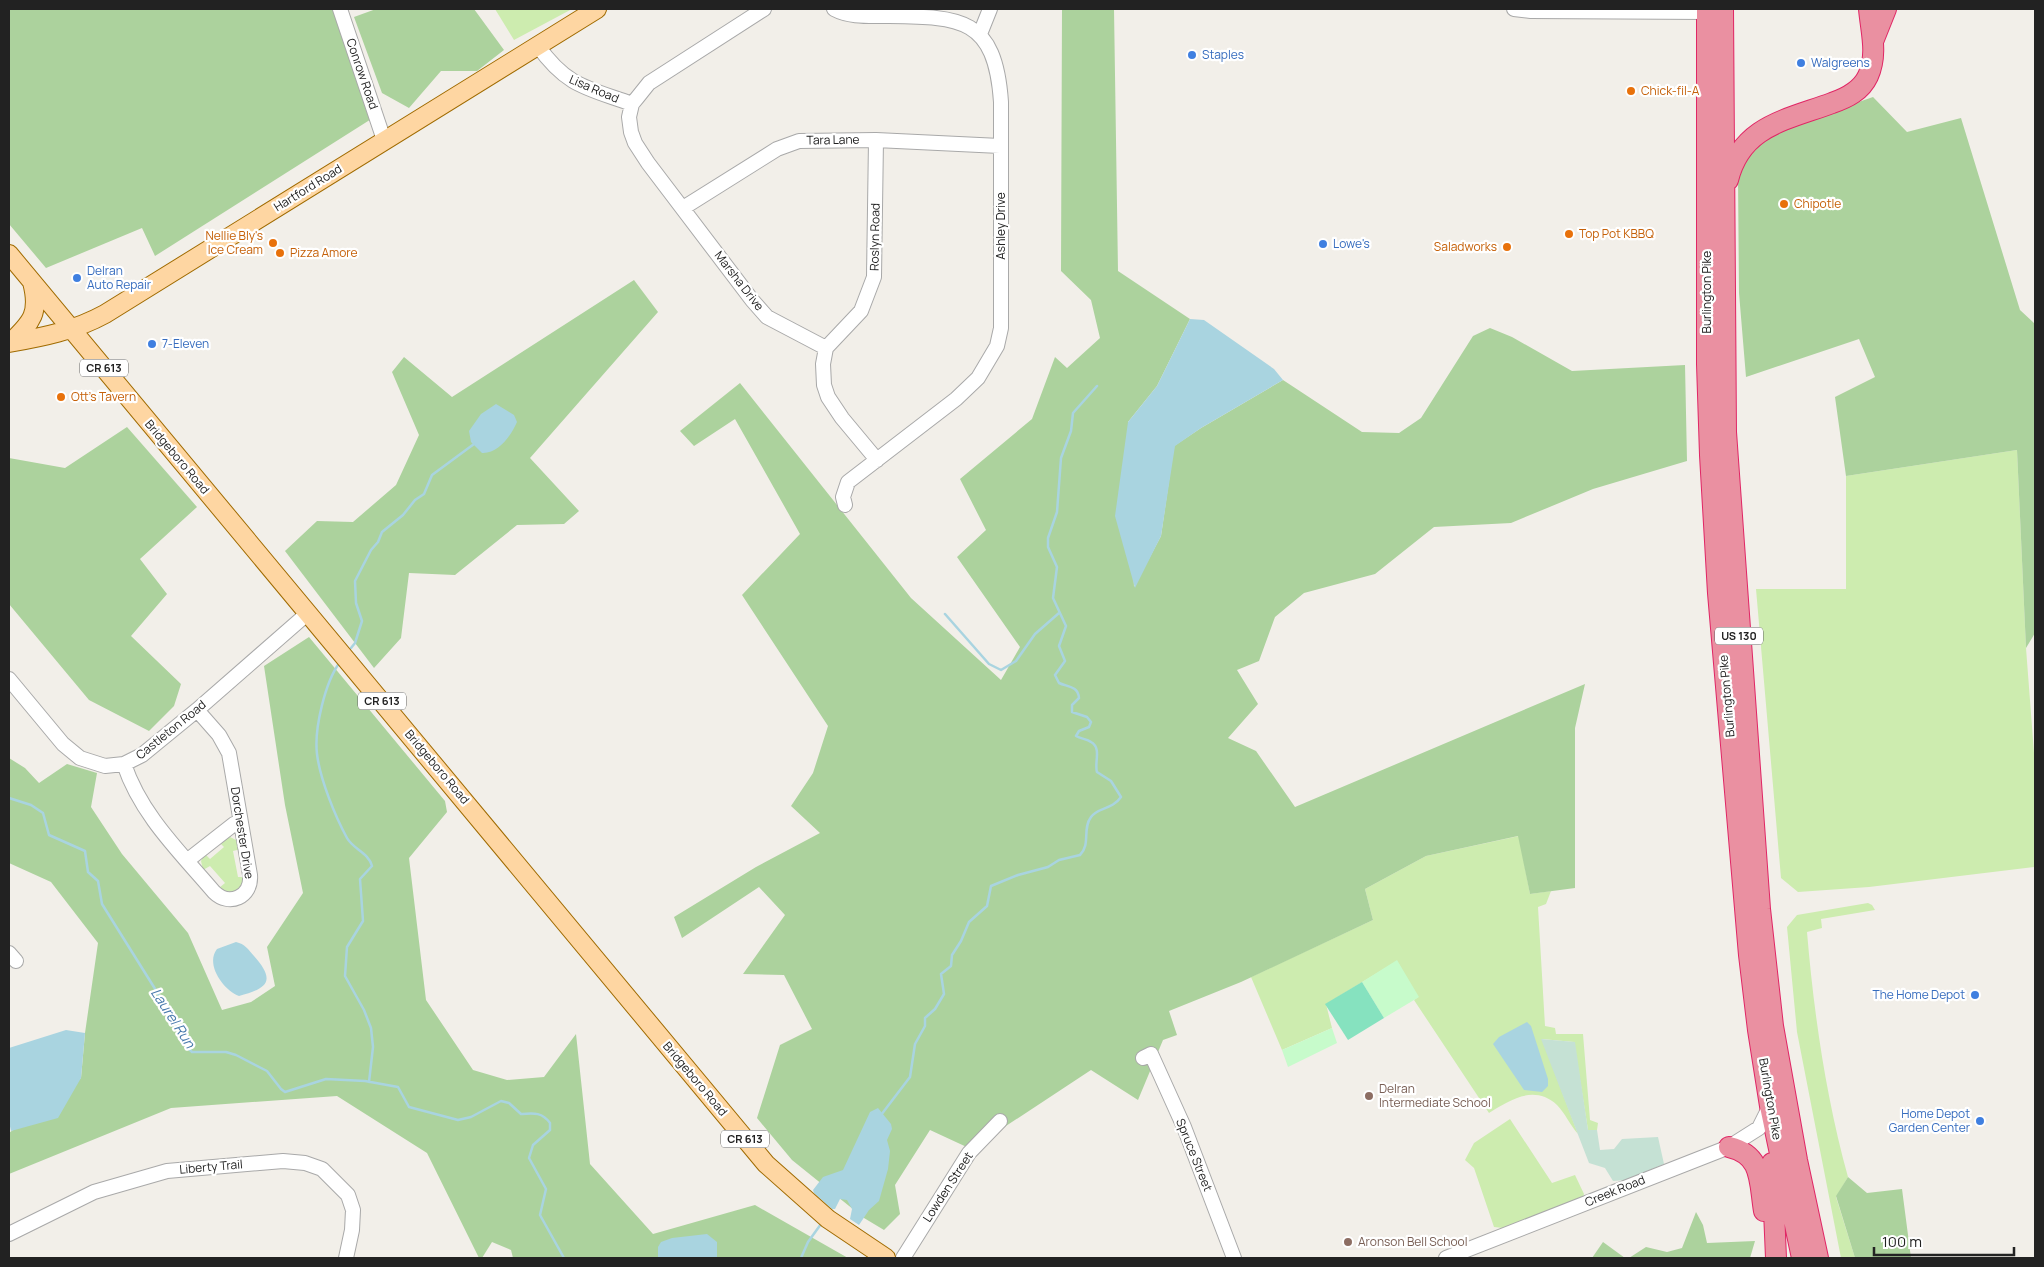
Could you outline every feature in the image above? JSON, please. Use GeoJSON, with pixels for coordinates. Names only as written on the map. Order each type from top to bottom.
{"type":"FeatureCollection","features":[{"type":"Feature","properties":{"kind":"highway","name":"Burlington Pike"},"geometry":{"type":"LineString","coordinates":[[1713,9],[1723,201],[1724,384],[1729,507],[1760,910],[1773,1026],[1797,1160],[1818,1258]]}},
{"type":"Feature","properties":{"kind":"highway","name":"Burlington Pike"},"geometry":{"type":"LineString","coordinates":[[1713,9],[1708,364],[1710,464],[1718,593],[1749,955],[1770,1106],[1802,1258]]}},
{"type":"Feature","properties":{"kind":"highway"},"geometry":{"type":"LineString","coordinates":[[1869,9],[1874,39]]}},
{"type":"Feature","properties":{"kind":"highway"},"geometry":{"type":"LineString","coordinates":[[1723,201],[1732,166],[1739,151],[1749,139],[1762,129],[1851,95],[1862,86],[1868,76],[1874,39],[1886,9]]}},
{"type":"Feature","properties":{"kind":"highway"},"geometry":{"type":"LineString","coordinates":[[1770,1106],[1775,1258]]}},
{"type":"Feature","properties":{"kind":"highway"},"geometry":{"type":"LineString","coordinates":[[1729,1147],[1742,1150],[1755,1163],[1775,1258]]}},
{"type":"Feature","properties":{"kind":"highway"},"geometry":{"type":"LineString","coordinates":[[1797,1160],[1819,1230],[1832,1258]]}},
{"type":"Feature","properties":{"kind":"main road","name":"Hartford Road"},"geometry":{"type":"LineString","coordinates":[[10,343],[51,336],[73,329],[120,305],[597,9]]}},
{"type":"Feature","properties":{"kind":"main road","name":"Bridgeboro Road"},"geometry":{"type":"LineString","coordinates":[[9,254],[73,329],[190,474],[308,612],[766,1164],[828,1219],[886,1258]]}},
{"type":"Feature","properties":{"kind":"main road"},"geometry":{"type":"LineString","coordinates":[[10,343],[26,327],[34,315],[36,294],[32,282]]}},
{"type":"Feature","properties":{"kind":"street","name":"Conrow Road"},"geometry":{"type":"LineString","coordinates":[[340,9],[384,140]]}},
{"type":"Feature","properties":{"kind":"street"},"geometry":{"type":"LineString","coordinates":[[632,104],[649,83],[764,9]]}},
{"type":"Feature","properties":{"kind":"street"},"geometry":{"type":"LineString","coordinates":[[834,9],[858,16],[910,16],[950,20],[966,25],[980,34],[990,9]]}},
{"type":"Feature","properties":{"kind":"street"},"geometry":{"type":"LineString","coordinates":[[1514,9],[1531,11],[1713,9]]}},
{"type":"Feature","properties":{"kind":"street","name":"Ashley Drive"},"geometry":{"type":"LineString","coordinates":[[845,505],[843,497],[848,482],[961,394],[978,378],[997,346],[1001,328],[999,72],[988,44],[980,34]]}},
{"type":"Feature","properties":{"kind":"street","name":"Lisa Road"},"geometry":{"type":"LineString","coordinates":[[538,46],[564,77],[575,83],[632,104]]}},
{"type":"Feature","properties":{"kind":"street","name":"Marsha Drive"},"geometry":{"type":"LineString","coordinates":[[632,104],[629,117],[635,143],[648,163],[752,300],[767,317],[826,348]]}},
{"type":"Feature","properties":{"kind":"street","name":"Tara Lane"},"geometry":{"type":"LineString","coordinates":[[683,208],[776,149],[799,141],[876,140],[1000,146]]}},
{"type":"Feature","properties":{"kind":"street","name":"Roslyn Road"},"geometry":{"type":"LineString","coordinates":[[826,348],[861,311],[874,277],[876,140]]}},
{"type":"Feature","properties":{"kind":"street"},"geometry":{"type":"LineString","coordinates":[[826,348],[823,374],[828,397],[842,418],[877,460]]}},
{"type":"Feature","properties":{"kind":"street","name":"Castleton Road"},"geometry":{"type":"LineString","coordinates":[[9,679],[64,744],[80,758],[105,766],[124,764],[142,755],[197,710],[308,612]]}},
{"type":"Feature","properties":{"kind":"street","name":"Dorchester Drive"},"geometry":{"type":"LineString","coordinates":[[124,764],[139,800],[221,898],[230,900],[242,895],[248,889],[250,880],[229,753],[219,735],[197,710]]}},
{"type":"Feature","properties":{"kind":"street"},"geometry":{"type":"LineString","coordinates":[[188,860],[234,824],[240,822]]}},
{"type":"Feature","properties":{"kind":"street","name":"Spruce Street"},"geometry":{"type":"LineString","coordinates":[[1147,1056],[1184,1127],[1234,1258]]}},
{"type":"Feature","properties":{"kind":"street","name":"Creek Road"},"geometry":{"type":"LineString","coordinates":[[1446,1258],[1729,1147],[1759,1128],[1770,1106]]}},
{"type":"Feature","properties":{"kind":"street","name":"Lowden Street"},"geometry":{"type":"LineString","coordinates":[[903,1258],[969,1154],[1000,1121]]}},
{"type":"Feature","properties":{"kind":"street","name":"Liberty Trail"},"geometry":{"type":"LineString","coordinates":[[9,1234],[94,1192],[167,1171],[283,1161],[305,1163],[322,1169],[348,1195],[353,1210],[352,1230],[346,1258]]}},
{"type":"Feature","properties":{"kind":"green space"},"geometry":{"type":"Polygon","coordinates":[[[9,9],[336,9],[376,116],[155,256],[142,228],[46,268],[9,224],[9,9]]]}},
{"type":"Feature","properties":{"kind":"green space"},"geometry":{"type":"Polygon","coordinates":[[[376,9],[474,9],[504,50],[477,71],[441,71],[409,108],[382,93],[354,17],[376,9]]]}},
{"type":"Feature","properties":{"kind":"green space"},"geometry":{"type":"Polygon","coordinates":[[[495,9],[572,9],[514,40],[495,9]]]}},
{"type":"Feature","properties":{"kind":"green space"},"geometry":{"type":"Polygon","coordinates":[[[1062,9],[1114,9],[1118,271],[1190,319],[1157,386],[1128,422],[1134,587],[1161,536],[1174,446],[1283,380],[1362,432],[1399,433],[1421,418],[1473,336],[1490,328],[1512,337],[1572,371],[1685,365],[1687,461],[1593,489],[1511,523],[1434,527],[1375,574],[1304,593],[1275,617],[1259,661],[1237,670],[1258,704],[1228,738],[1256,751],[1295,807],[1585,684],[1575,728],[1575,888],[1530,894],[1518,836],[1426,856],[1365,889],[1373,920],[1241,982],[1169,1011],[1177,1035],[1163,1040],[1138,1100],[1091,1070],[971,1149],[930,1130],[895,1185],[900,1214],[884,1230],[864,1218],[792,1160],[757,1118],[780,1045],[812,1029],[784,975],[743,974],[785,915],[759,887],[682,938],[674,917],[756,867],[820,833],[791,806],[813,773],[828,726],[742,595],[800,534],[735,419],[694,446],[680,431],[740,383],[911,598],[1001,680],[1020,647],[957,557],[986,530],[960,479],[1032,419],[1055,357],[1067,368],[1100,338],[1091,300],[1061,271],[1062,9]]]}},
{"type":"Feature","properties":{"kind":"green space"},"geometry":{"type":"Polygon","coordinates":[[[1873,97],[1907,132],[1961,118],[2020,310],[2035,324],[2035,633],[2026,648],[2017,450],[1846,476],[1835,397],[1875,377],[1859,339],[1746,377],[1739,293],[1738,178],[1753,149],[1778,130],[1873,97]]]}},
{"type":"Feature","properties":{"kind":"green space"},"geometry":{"type":"Polygon","coordinates":[[[634,280],[658,312],[530,458],[579,511],[564,524],[517,525],[455,575],[409,573],[401,638],[374,668],[285,551],[317,521],[353,522],[396,485],[419,435],[392,372],[404,357],[452,397],[634,280]]]}},
{"type":"Feature","properties":{"kind":"green space"},"geometry":{"type":"Polygon","coordinates":[[[127,427],[197,507],[140,559],[167,594],[131,636],[181,684],[174,706],[149,731],[89,700],[9,604],[9,458],[65,468],[127,427]]]}},
{"type":"Feature","properties":{"kind":"green space"},"geometry":{"type":"Polygon","coordinates":[[[2017,450],[2026,648],[2035,766],[2035,867],[1869,887],[1798,892],[1781,878],[1756,589],[1846,589],[1846,476],[2017,450]]]}},
{"type":"Feature","properties":{"kind":"green space"},"geometry":{"type":"Polygon","coordinates":[[[309,637],[445,801],[447,812],[409,858],[426,1000],[473,1070],[507,1080],[544,1077],[576,1034],[590,1164],[653,1234],[755,1205],[848,1258],[513,1258],[511,1250],[492,1242],[482,1258],[479,1258],[427,1153],[337,1096],[171,1108],[9,1174],[9,1133],[81,1078],[85,1033],[98,943],[51,882],[9,863],[9,758],[25,768],[39,783],[67,764],[97,773],[91,807],[122,854],[188,933],[222,1010],[251,1002],[275,986],[267,947],[303,893],[285,805],[264,666],[309,637]]]}},
{"type":"Feature","properties":{"kind":"green space"},"geometry":{"type":"Polygon","coordinates":[[[1519,836],[1530,894],[1551,891],[1546,904],[1538,907],[1545,1026],[1555,1028],[1556,1034],[1583,1034],[1590,1120],[1598,1123],[1597,1130],[1588,1130],[1574,1042],[1542,1039],[1578,1134],[1557,1105],[1540,1096],[1522,1096],[1505,1103],[1489,1113],[1414,1000],[1418,997],[1397,961],[1326,1004],[1332,1028],[1282,1050],[1251,977],[1373,920],[1365,889],[1426,856],[1519,836]]]}},
{"type":"Feature","properties":{"kind":"green space"},"geometry":{"type":"Polygon","coordinates":[[[230,837],[236,840],[241,849],[233,851],[238,877],[245,877],[240,891],[227,894],[219,888],[225,883],[210,866],[203,870],[201,861],[205,854],[210,859],[224,847],[219,842],[230,837]]]}},
{"type":"Feature","properties":{"kind":"green space"},"geometry":{"type":"Polygon","coordinates":[[[1868,903],[1875,910],[1821,919],[1822,928],[1807,932],[1813,994],[1827,1086],[1848,1177],[1836,1197],[1855,1258],[1841,1258],[1797,1032],[1787,927],[1797,915],[1868,903]]]}},
{"type":"Feature","properties":{"kind":"green space"},"geometry":{"type":"Polygon","coordinates":[[[1397,960],[1419,997],[1384,1018],[1362,982],[1397,960]]]}},
{"type":"Feature","properties":{"kind":"green space"},"geometry":{"type":"Polygon","coordinates":[[[1362,982],[1384,1018],[1348,1040],[1325,1004],[1362,982]]]}},
{"type":"Feature","properties":{"kind":"green space"},"geometry":{"type":"Polygon","coordinates":[[[1332,1028],[1337,1043],[1288,1067],[1282,1050],[1332,1028]]]}},
{"type":"Feature","properties":{"kind":"green space"},"geometry":{"type":"Polygon","coordinates":[[[1541,1039],[1575,1042],[1588,1130],[1597,1130],[1600,1150],[1614,1149],[1622,1139],[1658,1137],[1664,1164],[1626,1180],[1613,1181],[1605,1168],[1589,1163],[1541,1039]]]}},
{"type":"Feature","properties":{"kind":"green space"},"geometry":{"type":"Polygon","coordinates":[[[1510,1119],[1552,1183],[1575,1175],[1584,1194],[1583,1197],[1503,1228],[1494,1227],[1474,1168],[1465,1160],[1474,1143],[1510,1119]]]}},
{"type":"Feature","properties":{"kind":"green space"},"geometry":{"type":"Polygon","coordinates":[[[1848,1177],[1867,1193],[1902,1189],[1911,1258],[1855,1258],[1836,1196],[1848,1177]]]}},
{"type":"Feature","properties":{"kind":"green space"},"geometry":{"type":"Polygon","coordinates":[[[1696,1212],[1703,1225],[1707,1243],[1755,1241],[1750,1258],[1629,1258],[1646,1247],[1667,1252],[1682,1248],[1696,1212]]]}},
{"type":"Feature","properties":{"kind":"green space"},"geometry":{"type":"Polygon","coordinates":[[[1603,1242],[1625,1258],[1592,1258],[1603,1242]]]}},
{"type":"Feature","properties":{"kind":"water"},"geometry":{"type":"Polygon","coordinates":[[[1190,319],[1204,320],[1274,369],[1283,380],[1201,428],[1175,446],[1161,536],[1135,588],[1115,516],[1128,422],[1157,386],[1190,319]]]}},
{"type":"Feature","properties":{"kind":"water"},"geometry":{"type":"Polygon","coordinates":[[[496,404],[514,415],[517,422],[508,438],[499,447],[488,453],[482,453],[471,442],[469,431],[481,414],[496,404]]]}},
{"type":"Feature","properties":{"kind":"water"},"geometry":{"type":"Polygon","coordinates":[[[236,942],[244,945],[250,951],[261,965],[267,978],[266,982],[257,990],[239,996],[222,982],[214,969],[213,962],[217,949],[236,942]]]}},
{"type":"Feature","properties":{"kind":"water"},"geometry":{"type":"Polygon","coordinates":[[[1527,1022],[1531,1026],[1548,1079],[1548,1086],[1542,1092],[1524,1090],[1493,1044],[1499,1037],[1527,1022]]]}},
{"type":"Feature","properties":{"kind":"water"},"geometry":{"type":"Polygon","coordinates":[[[66,1030],[85,1033],[81,1078],[58,1118],[11,1131],[9,1122],[9,1048],[66,1030]]]}},
{"type":"Feature","properties":{"kind":"water"},"geometry":{"type":"Polygon","coordinates":[[[878,1108],[891,1124],[892,1129],[887,1140],[890,1151],[888,1169],[879,1201],[869,1210],[859,1225],[850,1219],[852,1209],[847,1200],[840,1199],[835,1209],[832,1209],[813,1190],[823,1177],[843,1170],[870,1112],[878,1108]]]}},
{"type":"Feature","properties":{"kind":"water"},"geometry":{"type":"Polygon","coordinates":[[[707,1234],[717,1242],[717,1258],[658,1258],[658,1247],[661,1242],[672,1238],[707,1234]]]}},
{"type":"Feature","properties":{"kind":"waterway"},"geometry":{"type":"LineString","coordinates":[[881,1115],[910,1077],[915,1044],[925,1026],[925,1018],[935,1009],[944,994],[941,974],[951,966],[952,955],[961,941],[969,922],[987,906],[991,886],[1018,875],[1048,867],[1059,860],[1080,855],[1085,846],[1087,826],[1091,817],[1097,811],[1114,804],[1121,797],[1111,781],[1097,772],[1097,752],[1094,745],[1076,736],[1079,731],[1089,727],[1091,722],[1087,717],[1072,712],[1072,705],[1079,698],[1077,691],[1059,683],[1055,675],[1065,661],[1059,646],[1066,626],[1053,598],[1057,567],[1048,547],[1048,538],[1057,512],[1061,458],[1071,431],[1073,413],[1097,386]]}},
{"type":"Feature","properties":{"kind":"waterway"},"geometry":{"type":"LineString","coordinates":[[351,648],[355,643],[362,621],[356,603],[355,581],[371,550],[378,542],[382,532],[403,515],[415,500],[424,494],[432,475],[474,444]]}},
{"type":"Feature","properties":{"kind":"waterway"},"geometry":{"type":"LineString","coordinates":[[945,614],[989,664],[1001,670],[1016,661],[1035,634],[1059,613]]}},
{"type":"Feature","properties":{"kind":"waterway"},"geometry":{"type":"LineString","coordinates":[[340,662],[325,693],[317,732],[317,754],[325,786],[342,829],[350,842],[368,858],[372,866],[360,879],[363,921],[347,947],[345,976],[364,1010],[371,1028],[373,1047],[369,1082]]}},
{"type":"Feature","properties":{"kind":"waterway","name":"Laurel Run"},"geometry":{"type":"LineString","coordinates":[[9,798],[31,805],[43,813],[49,835],[85,851],[88,872],[98,881],[102,904],[162,1000],[186,1046],[192,1052],[226,1052],[236,1055],[267,1071],[285,1092],[326,1079],[365,1081],[398,1087],[409,1107],[458,1120],[471,1117],[501,1101],[509,1103],[521,1114],[534,1114],[544,1117],[550,1123],[550,1130],[533,1145],[529,1158],[546,1189],[540,1215],[564,1258]]}},
{"type":"Feature","properties":{"kind":"waterway"},"geometry":{"type":"LineString","coordinates":[[801,1258],[808,1242],[821,1224]]}},
{"type":"Feature","properties":{"kind":"place","name":"Staples"},"geometry":{"type":"Point","coordinates":[1192,55]}},
{"type":"Feature","properties":{"kind":"place","name":"Walgreens"},"geometry":{"type":"Point","coordinates":[1801,63]}},
{"type":"Feature","properties":{"kind":"place","name":"Chick-fil-A"},"geometry":{"type":"Point","coordinates":[1631,91]}},
{"type":"Feature","properties":{"kind":"place","name":"Chipotle"},"geometry":{"type":"Point","coordinates":[1784,204]}},
{"type":"Feature","properties":{"kind":"place","name":"Top Pot KBBQ"},"geometry":{"type":"Point","coordinates":[1569,234]}},
{"type":"Feature","properties":{"kind":"place","name":"Nellie Bly's Ice Cream"},"geometry":{"type":"Point","coordinates":[273,243]}},
{"type":"Feature","properties":{"kind":"place","name":"Lowe's"},"geometry":{"type":"Point","coordinates":[1323,244]}},
{"type":"Feature","properties":{"kind":"place","name":"Saladworks"},"geometry":{"type":"Point","coordinates":[1507,247]}},
{"type":"Feature","properties":{"kind":"place","name":"Pizza Amore"},"geometry":{"type":"Point","coordinates":[280,253]}},
{"type":"Feature","properties":{"kind":"place","name":"Delran Auto Repair"},"geometry":{"type":"Point","coordinates":[77,278]}},
{"type":"Feature","properties":{"kind":"place","name":"7-Eleven"},"geometry":{"type":"Point","coordinates":[152,344]}},
{"type":"Feature","properties":{"kind":"place","name":"Ott's Tavern"},"geometry":{"type":"Point","coordinates":[61,397]}},
{"type":"Feature","properties":{"kind":"place","name":"The Home Depot"},"geometry":{"type":"Point","coordinates":[1975,995]}},
{"type":"Feature","properties":{"kind":"place","name":"Delran Intermediate School"},"geometry":{"type":"Point","coordinates":[1369,1096]}},
{"type":"Feature","properties":{"kind":"place","name":"Home Depot Garden Center"},"geometry":{"type":"Point","coordinates":[1980,1121]}},
{"type":"Feature","properties":{"kind":"place","name":"Aronson Bell School"},"geometry":{"type":"Point","coordinates":[1348,1242]}}]}
